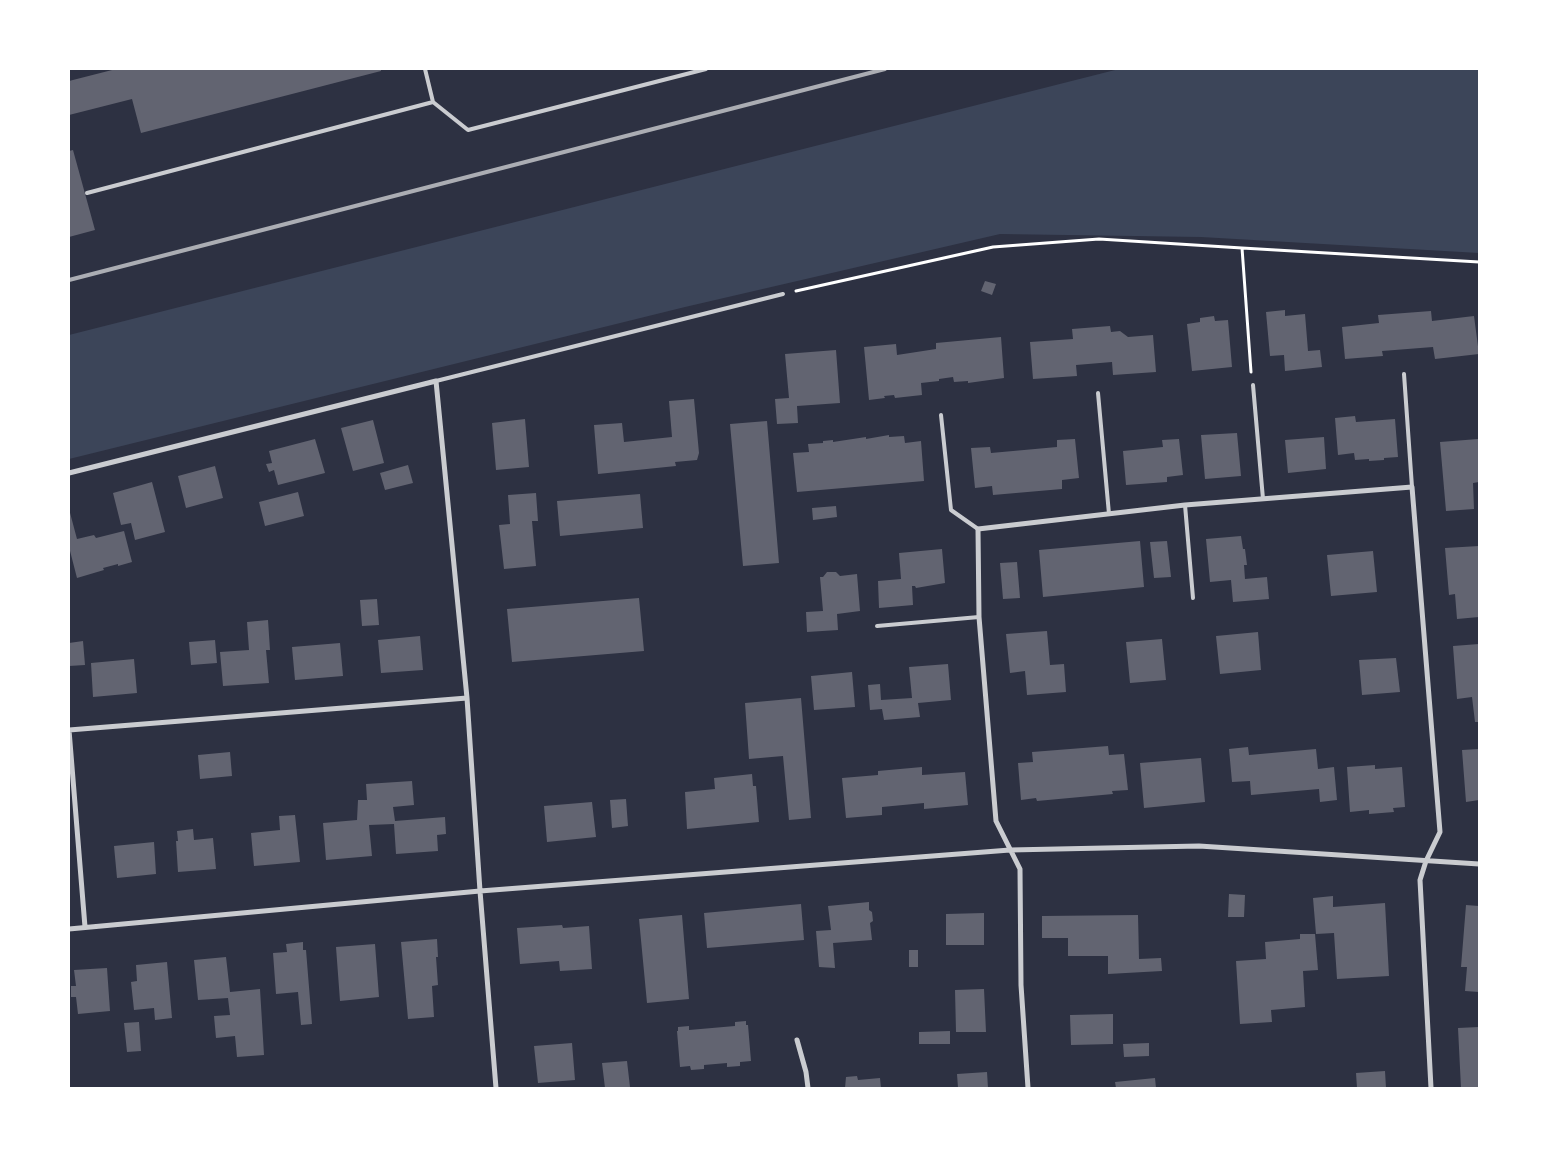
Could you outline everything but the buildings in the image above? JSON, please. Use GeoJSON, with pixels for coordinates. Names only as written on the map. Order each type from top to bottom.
{"type":"FeatureCollection","features":[{"type":"Feature","properties":{"kind":"street"},"geometry":{"type":"LineString","coordinates":[[69,473],[436,381],[467,698],[496,1088]]}},
{"type":"Feature","properties":{"kind":"street"},"geometry":{"type":"LineString","coordinates":[[1028,1088],[1021,985],[1020,869],[996,821],[979,617],[978,529],[1185,506],[1412,487],[1440,832],[1426,861],[1420,880],[1431,1088]]}},
{"type":"Feature","properties":{"kind":"street"},"geometry":{"type":"LineString","coordinates":[[85,928],[69,730],[467,698]]}},
{"type":"Feature","properties":{"kind":"street"},"geometry":{"type":"LineString","coordinates":[[69,929],[480,891],[1010,850],[1199,846],[1479,864]]}},
{"type":"Feature","properties":{"kind":"street"},"geometry":{"type":"LineString","coordinates":[[797,1040],[806,1072],[808,1088]]}},
{"type":"Feature","properties":{"kind":"lane"},"geometry":{"type":"LineString","coordinates":[[425,69],[433,102],[468,130],[706,69]]}},
{"type":"Feature","properties":{"kind":"lane"},"geometry":{"type":"LineString","coordinates":[[88,193],[433,102]]}},
{"type":"Feature","properties":{"kind":"lane"},"geometry":{"type":"LineString","coordinates":[[436,381],[783,294]]}},
{"type":"Feature","properties":{"kind":"lane"},"geometry":{"type":"LineString","coordinates":[[1404,374],[1412,487]]}},
{"type":"Feature","properties":{"kind":"lane"},"geometry":{"type":"LineString","coordinates":[[1252,385],[1263,499]]}},
{"type":"Feature","properties":{"kind":"lane"},"geometry":{"type":"LineString","coordinates":[[1098,393],[1109,514]]}},
{"type":"Feature","properties":{"kind":"lane"},"geometry":{"type":"LineString","coordinates":[[941,415],[951,510],[978,529]]}},
{"type":"Feature","properties":{"kind":"lane"},"geometry":{"type":"LineString","coordinates":[[1185,506],[1193,598]]}},
{"type":"Feature","properties":{"kind":"lane"},"geometry":{"type":"LineString","coordinates":[[877,626],[979,617]]}},
{"type":"Feature","properties":{"kind":"path"},"geometry":{"type":"LineString","coordinates":[[783,294],[993,247],[1099,238],[1479,262]]}},
{"type":"Feature","properties":{"kind":"path"},"geometry":{"type":"LineString","coordinates":[[1242,248],[1252,385]]}},
{"type":"Feature","properties":{"kind":"shaded area"},"geometry":{"type":"Polygon","coordinates":[[[1119,69],[1479,69],[1479,253],[1201,237],[1000,234],[685,307],[69,459],[69,335],[1119,69]]]}},
{"type":"Feature","properties":{"kind":"railway"},"geometry":{"type":"LineString","coordinates":[[69,280],[885,69]]}}]}
